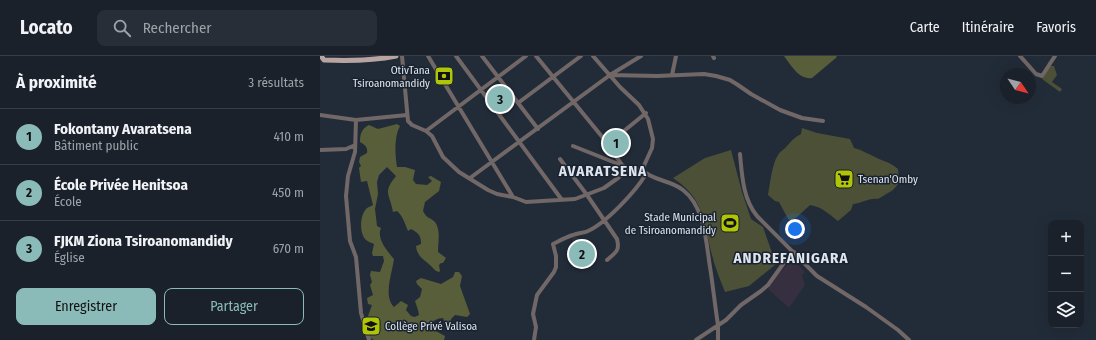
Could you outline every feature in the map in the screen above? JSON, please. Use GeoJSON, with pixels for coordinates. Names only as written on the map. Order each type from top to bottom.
{"type":"FeatureCollection","features":[{"type":"Feature","properties":{"kind":"main road"},"geometry":{"type":"LineString","coordinates":[[322,59],[355,62],[379,60],[396,56]]}},
{"type":"Feature","properties":{"kind":"street"},"geometry":{"type":"LineString","coordinates":[[402,56],[408,121],[412,125],[426,131],[432,136],[443,157],[450,165],[497,194],[513,197],[526,202],[575,199],[604,188],[628,169]]}},
{"type":"Feature","properties":{"kind":"street"},"geometry":{"type":"LineString","coordinates":[[428,56],[513,197]]}},
{"type":"Feature","properties":{"kind":"street"},"geometry":{"type":"LineString","coordinates":[[456,56],[562,200]]}},
{"type":"Feature","properties":{"kind":"street"},"geometry":{"type":"LineString","coordinates":[[482,56],[538,129]]}},
{"type":"Feature","properties":{"kind":"street"},"geometry":{"type":"LineString","coordinates":[[426,131],[526,56]]}},
{"type":"Feature","properties":{"kind":"street"},"geometry":{"type":"LineString","coordinates":[[536,56],[608,144],[622,165]]}},
{"type":"Feature","properties":{"kind":"street"},"geometry":{"type":"LineString","coordinates":[[518,103],[581,56]]}},
{"type":"Feature","properties":{"kind":"street"},"geometry":{"type":"LineString","coordinates":[[593,56],[646,113],[653,139],[652,148],[642,170]]}},
{"type":"Feature","properties":{"kind":"street"},"geometry":{"type":"LineString","coordinates":[[470,178],[610,76],[641,56]]}},
{"type":"Feature","properties":{"kind":"street"},"geometry":{"type":"LineString","coordinates":[[672,75],[676,56]]}},
{"type":"Feature","properties":{"kind":"street"},"geometry":{"type":"LineString","coordinates":[[1020,56],[1036,74],[1042,76],[1055,56]]}},
{"type":"Feature","properties":{"kind":"street"},"geometry":{"type":"LineString","coordinates":[[610,76],[704,74],[730,80],[751,94],[780,110],[802,118],[823,121]]}},
{"type":"Feature","properties":{"kind":"street"},"geometry":{"type":"LineString","coordinates":[[608,144],[646,113]]}},
{"type":"Feature","properties":{"kind":"street"},"geometry":{"type":"LineString","coordinates":[[320,115],[356,120],[407,115]]}},
{"type":"Feature","properties":{"kind":"street"},"geometry":{"type":"LineString","coordinates":[[356,120],[355,152],[348,176],[346,196],[350,241],[356,257],[362,313],[369,340]]}},
{"type":"Feature","properties":{"kind":"street"},"geometry":{"type":"LineString","coordinates":[[320,150],[346,149],[353,146]]}},
{"type":"Feature","properties":{"kind":"street"},"geometry":{"type":"LineString","coordinates":[[573,146],[622,165],[628,169],[642,170],[646,174],[676,186],[683,190],[691,198],[696,206],[704,230],[718,325],[718,340]]}},
{"type":"Feature","properties":{"kind":"street"},"geometry":{"type":"LineString","coordinates":[[740,154],[746,198],[751,209],[817,276],[866,307],[898,330],[909,340]]}},
{"type":"Feature","properties":{"kind":"street"},"geometry":{"type":"LineString","coordinates":[[560,159],[617,239],[619,246],[618,250],[607,260]]}},
{"type":"Feature","properties":{"kind":"street"},"geometry":{"type":"LineString","coordinates":[[534,340],[536,327],[533,314],[537,295],[556,267],[556,256],[552,246],[573,235],[587,232],[604,219],[626,200],[642,182],[646,174]]}},
{"type":"Feature","properties":{"kind":"street"},"geometry":{"type":"LineString","coordinates":[[696,340],[726,320],[741,305],[768,285],[786,260],[794,252]]}},
{"type":"Feature","properties":{"kind":"shaded area"},"geometry":{"type":"Polygon","coordinates":[[[576,236],[591,260],[578,266],[576,262],[580,260],[572,238],[576,236]]]}},
{"type":"Feature","properties":{"kind":"shaded area"},"geometry":{"type":"Polygon","coordinates":[[[795,262],[805,272],[802,275],[805,285],[789,308],[768,289],[778,274],[787,265],[795,262]]]}},
{"type":"Feature","properties":{"kind":"green space"},"geometry":{"type":"Polygon","coordinates":[[[784,56],[837,57],[812,78],[807,78],[799,74],[784,56]]]}},
{"type":"Feature","properties":{"kind":"green space"},"geometry":{"type":"Polygon","coordinates":[[[1050,66],[1054,66],[1057,75],[1052,82],[1062,89],[1060,92],[1042,79],[1050,66]]]}},
{"type":"Feature","properties":{"kind":"green space"},"geometry":{"type":"Polygon","coordinates":[[[397,124],[400,126],[398,130],[395,152],[397,167],[405,167],[415,170],[413,180],[416,184],[427,185],[432,181],[428,177],[431,176],[441,182],[439,191],[425,202],[423,211],[437,225],[439,232],[438,252],[446,258],[443,263],[439,265],[439,272],[419,255],[416,246],[421,244],[419,235],[411,229],[408,231],[404,220],[399,213],[397,211],[393,212],[388,190],[396,176],[387,167],[379,175],[377,182],[378,194],[375,209],[377,226],[381,228],[381,241],[394,259],[389,284],[389,297],[394,307],[401,301],[408,305],[406,310],[411,316],[415,317],[419,315],[415,301],[420,297],[422,289],[416,281],[421,278],[441,284],[453,277],[455,272],[459,272],[462,276],[460,286],[470,314],[467,317],[455,315],[451,319],[452,327],[450,329],[446,326],[443,318],[433,321],[429,325],[432,329],[445,336],[444,340],[374,340],[370,338],[366,321],[372,305],[368,304],[367,298],[373,295],[370,285],[372,282],[370,275],[371,271],[380,272],[384,261],[383,256],[373,256],[372,253],[374,244],[365,239],[361,228],[363,214],[367,208],[373,205],[367,181],[361,182],[359,168],[361,166],[359,162],[360,157],[367,153],[367,149],[366,146],[360,142],[360,137],[363,130],[369,125],[378,129],[397,124]]]}},
{"type":"Feature","properties":{"kind":"green space"},"geometry":{"type":"Polygon","coordinates":[[[802,128],[817,133],[850,139],[854,148],[890,163],[898,169],[899,183],[893,190],[878,199],[871,199],[853,204],[851,210],[838,221],[822,209],[810,205],[797,217],[790,221],[779,202],[775,201],[768,195],[776,159],[780,152],[793,139],[801,134],[802,128]]]}},
{"type":"Feature","properties":{"kind":"green space","name":"Stade Municipal de Tsiroanomandidy"},"geometry":{"type":"Polygon","coordinates":[[[731,150],[751,219],[763,227],[776,264],[749,286],[725,292],[719,278],[704,221],[697,203],[691,194],[673,178],[705,158],[731,150]]]}},
{"type":"Feature","properties":{"kind":"place","name":"OtivTana Tsiroanomandidy"},"geometry":{"type":"Point","coordinates":[444,76]}},
{"type":"Feature","properties":{"kind":"place","name":"FJKM Ziona Tsiroanomandidy"},"geometry":{"type":"Point","coordinates":[500,99]}},
{"type":"Feature","properties":{"kind":"place","name":"Fokontany Avaratsena"},"geometry":{"type":"Point","coordinates":[616,143]}},
{"type":"Feature","properties":{"kind":"place","name":"Tsenan'Omby"},"geometry":{"type":"Point","coordinates":[844,179]}},
{"type":"Feature","properties":{"kind":"place","name":"Stade Municipal de Tsiroanomandidy"},"geometry":{"type":"Point","coordinates":[730,223]}},
{"type":"Feature","properties":{"kind":"place","name":"École Privée Henitsoa"},"geometry":{"type":"Point","coordinates":[582,254]}},
{"type":"Feature","properties":{"kind":"place","name":"Collège Privé Valisoa"},"geometry":{"type":"Point","coordinates":[371,326]}},
{"type":"Feature","properties":{"kind":"district","name":"AVARATSENA"},"geometry":{"type":"Point","coordinates":[603,171]}},
{"type":"Feature","properties":{"kind":"district","name":"ANDREFANIGARA"},"geometry":{"type":"Point","coordinates":[791,258]}}]}
